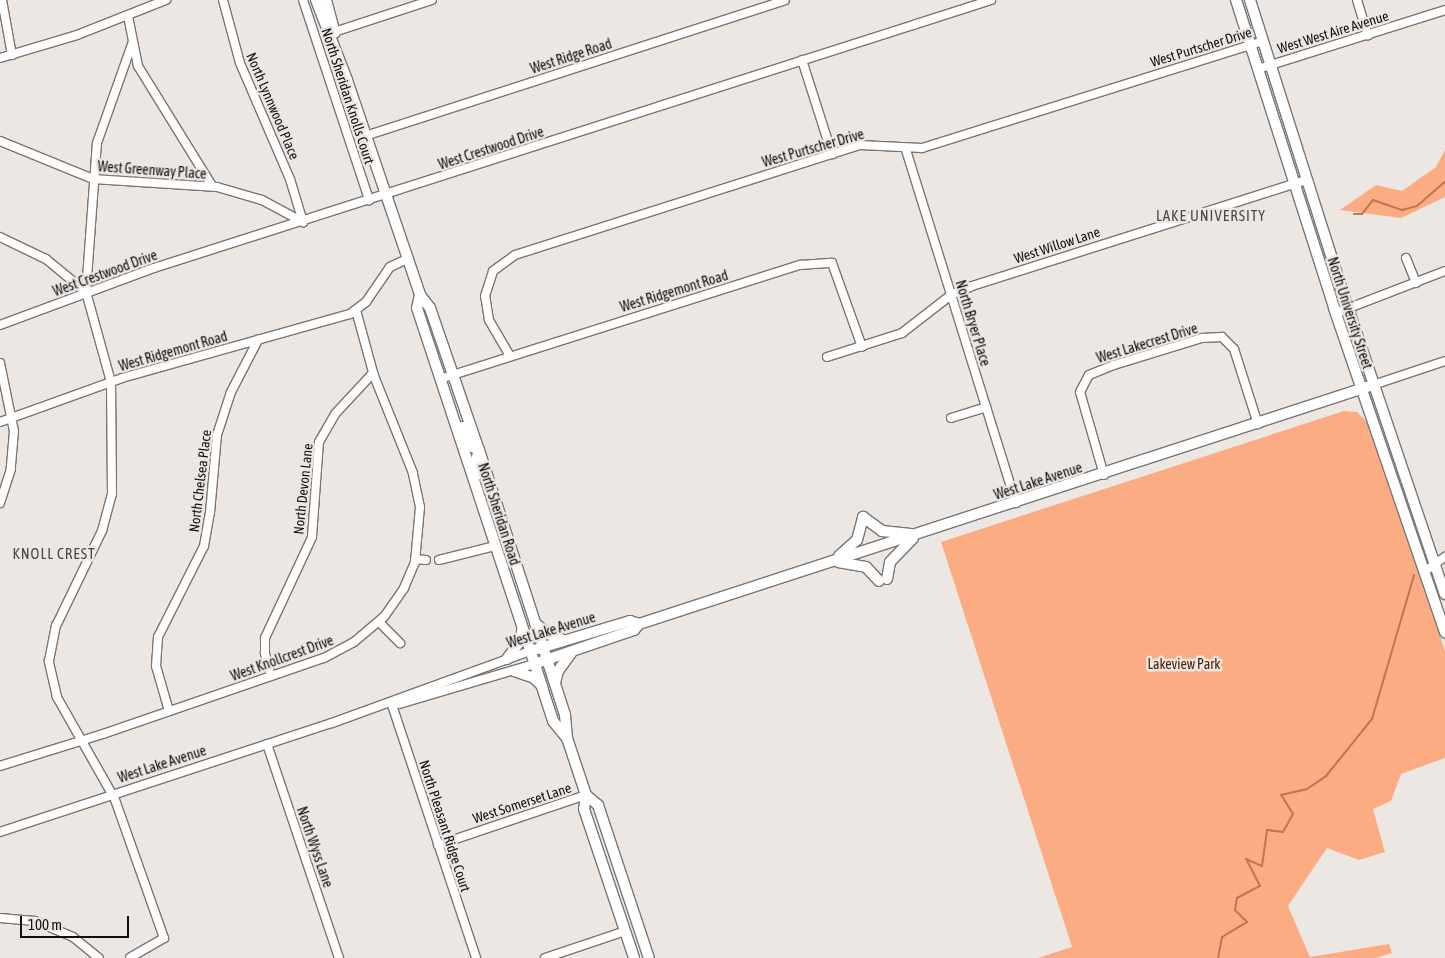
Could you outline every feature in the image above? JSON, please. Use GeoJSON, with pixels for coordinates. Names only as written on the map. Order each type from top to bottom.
{"type":"FeatureCollection","features":[{"type":"Feature","properties":{"kind":"main road","name":"North Sheridan Road"},"geometry":{"type":"LineString","coordinates":[[316,0],[332,32]]}},
{"type":"Feature","properties":{"kind":"main road","name":"North Sheridan Road"},"geometry":{"type":"LineString","coordinates":[[326,0],[332,32],[384,195],[420,295],[430,308],[479,450],[565,715],[567,738],[586,796],[584,809],[635,958]]}},
{"type":"Feature","properties":{"kind":"main road","name":"North University Street"},"geometry":{"type":"LineString","coordinates":[[1236,0],[1361,389],[1445,634]]}},
{"type":"Feature","properties":{"kind":"main road","name":"North University Street"},"geometry":{"type":"LineString","coordinates":[[1250,0],[1373,385],[1445,594]]}},
{"type":"Feature","properties":{"kind":"main road","name":"North Sheridan Road"},"geometry":{"type":"LineString","coordinates":[[420,295],[417,308],[534,664],[554,721],[567,738]]}},
{"type":"Feature","properties":{"kind":"main road","name":"West Lake Avenue"},"geometry":{"type":"LineString","coordinates":[[534,664],[634,630],[639,624],[1104,475],[1373,385]]}},
{"type":"Feature","properties":{"kind":"main road"},"geometry":{"type":"LineString","coordinates":[[450,409],[462,425],[470,446],[479,450],[475,464],[481,484],[481,503]]}},
{"type":"Feature","properties":{"kind":"main road"},"geometry":{"type":"LineString","coordinates":[[832,561],[857,540],[863,517],[882,531],[917,534]]}},
{"type":"Feature","properties":{"kind":"main road"},"geometry":{"type":"LineString","coordinates":[[832,561],[866,567],[883,580],[890,562],[917,534]]}},
{"type":"Feature","properties":{"kind":"main road"},"geometry":{"type":"LineString","coordinates":[[495,546],[503,547],[509,564],[518,572]]}},
{"type":"Feature","properties":{"kind":"main road","name":"West Lake Avenue"},"geometry":{"type":"LineString","coordinates":[[530,651],[630,621],[639,624]]}},
{"type":"Feature","properties":{"kind":"main road"},"geometry":{"type":"LineString","coordinates":[[535,623],[548,634],[564,640]]}},
{"type":"Feature","properties":{"kind":"main road"},"geometry":{"type":"LineString","coordinates":[[507,659],[521,640],[522,627]]}},
{"type":"Feature","properties":{"kind":"main road"},"geometry":{"type":"LineString","coordinates":[[555,684],[558,671],[572,651]]}},
{"type":"Feature","properties":{"kind":"main road"},"geometry":{"type":"LineString","coordinates":[[514,671],[534,678],[542,687]]}},
{"type":"Feature","properties":{"kind":"main road","name":"North Sheridan Road"},"geometry":{"type":"LineString","coordinates":[[586,796],[598,805],[649,958]]}},
{"type":"Feature","properties":{"kind":"main road"},"geometry":{"type":"LineString","coordinates":[[615,900],[639,929],[635,958]]}},
{"type":"Feature","properties":{"kind":"street"},"geometry":{"type":"LineString","coordinates":[[2,0],[12,55]]}},
{"type":"Feature","properties":{"kind":"street"},"geometry":{"type":"LineString","coordinates":[[0,58],[128,16],[166,0]]}},
{"type":"Feature","properties":{"kind":"street","name":"North Lynnwood Place"},"geometry":{"type":"LineString","coordinates":[[224,0],[242,69],[290,179],[303,222]]}},
{"type":"Feature","properties":{"kind":"street","name":"North Sheridan Knolls Court"},"geometry":{"type":"LineString","coordinates":[[303,0],[369,200]]}},
{"type":"Feature","properties":{"kind":"street"},"geometry":{"type":"LineString","coordinates":[[332,32],[432,0]]}},
{"type":"Feature","properties":{"kind":"street","name":"West Ridge Road"},"geometry":{"type":"LineString","coordinates":[[365,136],[785,0]]}},
{"type":"Feature","properties":{"kind":"street","name":"West Crestwood Drive"},"geometry":{"type":"LineString","coordinates":[[0,325],[86,292],[992,0]]}},
{"type":"Feature","properties":{"kind":"street"},"geometry":{"type":"LineString","coordinates":[[1356,0],[1368,35]]}},
{"type":"Feature","properties":{"kind":"street","name":"West West Aire Avenue"},"geometry":{"type":"LineString","coordinates":[[1258,69],[1445,10]]}},
{"type":"Feature","properties":{"kind":"street"},"geometry":{"type":"LineString","coordinates":[[128,16],[132,44],[141,72],[212,186]]}},
{"type":"Feature","properties":{"kind":"street","name":"West Purtscher Drive"},"geometry":{"type":"LineString","coordinates":[[510,356],[488,316],[485,296],[491,275],[510,257],[869,143],[906,150],[922,148],[1263,41]]}},
{"type":"Feature","properties":{"kind":"street"},"geometry":{"type":"LineString","coordinates":[[130,958],[164,938],[113,794],[55,694],[50,657],[56,626],[102,531],[110,505],[114,472],[111,382],[86,292],[92,231],[93,179],[101,127],[132,44]]}},
{"type":"Feature","properties":{"kind":"street"},"geometry":{"type":"LineString","coordinates":[[802,60],[832,154]]}},
{"type":"Feature","properties":{"kind":"street","name":"West Greenway Place"},"geometry":{"type":"LineString","coordinates":[[0,141],[93,179],[212,186],[262,200],[303,222]]}},
{"type":"Feature","properties":{"kind":"street","name":"North Bryer Place"},"geometry":{"type":"LineString","coordinates":[[906,150],[1016,503]]}},
{"type":"Feature","properties":{"kind":"street","name":"West Willow Lane"},"geometry":{"type":"LineString","coordinates":[[827,357],[862,347],[907,330],[950,294],[1307,180]]}},
{"type":"Feature","properties":{"kind":"street"},"geometry":{"type":"LineString","coordinates":[[0,237],[49,261],[86,292]]}},
{"type":"Feature","properties":{"kind":"street"},"geometry":{"type":"LineString","coordinates":[[1406,258],[1416,283]]}},
{"type":"Feature","properties":{"kind":"street"},"geometry":{"type":"LineString","coordinates":[[356,310],[366,302],[390,267],[406,259]]}},
{"type":"Feature","properties":{"kind":"street","name":"West Ridgemont Road"},"geometry":{"type":"LineString","coordinates":[[440,379],[800,265],[832,262],[862,347]]}},
{"type":"Feature","properties":{"kind":"street"},"geometry":{"type":"LineString","coordinates":[[1336,313],[1445,271]]}},
{"type":"Feature","properties":{"kind":"street","name":"West Ridgemont Road"},"geometry":{"type":"LineString","coordinates":[[0,422],[111,382],[356,310]]}},
{"type":"Feature","properties":{"kind":"street","name":"West Knollcrest Drive"},"geometry":{"type":"LineString","coordinates":[[0,766],[82,741],[337,652],[379,622],[404,588],[415,559],[421,518],[417,486],[373,373],[356,310]]}},
{"type":"Feature","properties":{"kind":"street","name":"West Lakecrest Drive"},"geometry":{"type":"LineString","coordinates":[[1104,475],[1080,397],[1084,380],[1098,371],[1202,338],[1222,337],[1234,349],[1258,424]]}},
{"type":"Feature","properties":{"kind":"street","name":"North Chelsea Place"},"geometry":{"type":"LineString","coordinates":[[169,711],[156,666],[158,637],[204,546],[210,513],[217,435],[229,397],[258,340]]}},
{"type":"Feature","properties":{"kind":"street","name":"West Lake Avenue"},"geometry":{"type":"LineString","coordinates":[[1373,385],[1445,361]]}},
{"type":"Feature","properties":{"kind":"street"},"geometry":{"type":"LineString","coordinates":[[0,363],[13,417],[12,458],[0,503]]}},
{"type":"Feature","properties":{"kind":"street","name":"North Devon Lane"},"geometry":{"type":"LineString","coordinates":[[271,676],[264,650],[265,638],[312,537],[319,442],[335,414],[373,373]]}},
{"type":"Feature","properties":{"kind":"street"},"geometry":{"type":"LineString","coordinates":[[951,418],[986,408]]}},
{"type":"Feature","properties":{"kind":"street"},"geometry":{"type":"LineString","coordinates":[[439,560],[495,546]]}},
{"type":"Feature","properties":{"kind":"street"},"geometry":{"type":"LineString","coordinates":[[1424,572],[1445,556]]}},
{"type":"Feature","properties":{"kind":"street"},"geometry":{"type":"LineString","coordinates":[[415,559],[426,560]]}},
{"type":"Feature","properties":{"kind":"street"},"geometry":{"type":"LineString","coordinates":[[379,622],[400,643]]}},
{"type":"Feature","properties":{"kind":"street","name":"West Lake Avenue"},"geometry":{"type":"LineString","coordinates":[[391,704],[530,651]]}},
{"type":"Feature","properties":{"kind":"street","name":"West Lake Avenue"},"geometry":{"type":"LineString","coordinates":[[0,832],[391,704],[534,664]]}},
{"type":"Feature","properties":{"kind":"street","name":"North Pleasant Ridge Court"},"geometry":{"type":"LineString","coordinates":[[391,704],[476,958]]}},
{"type":"Feature","properties":{"kind":"street","name":"North Wyss Lane"},"geometry":{"type":"LineString","coordinates":[[267,744],[339,958]]}},
{"type":"Feature","properties":{"kind":"street","name":"West Somerset Lane"},"geometry":{"type":"LineString","coordinates":[[438,844],[586,796]]}},
{"type":"Feature","properties":{"kind":"street"},"geometry":{"type":"LineString","coordinates":[[0,918],[35,921],[73,937],[99,958]]}},
{"type":"Feature","properties":{"kind":"street"},"geometry":{"type":"LineString","coordinates":[[545,958],[625,931]]}},
{"type":"Feature","properties":{"kind":"green space"},"geometry":{"type":"Polygon","coordinates":[[[1445,150],[1445,197],[1401,218],[1340,210],[1376,185],[1402,191],[1436,167],[1445,150]]]}},
{"type":"Feature","properties":{"kind":"green space","name":"Lakeview Park"},"geometry":{"type":"Polygon","coordinates":[[[1344,411],[1357,412],[1367,422],[1445,651],[1445,758],[1401,774],[1391,801],[1373,809],[1385,852],[1359,860],[1327,848],[1288,906],[1310,957],[1389,944],[1392,953],[1376,958],[1038,958],[1072,947],[941,542],[1344,411]]]}},
{"type":"Feature","properties":{"kind":"waterway"},"geometry":{"type":"LineString","coordinates":[[1354,214],[1362,214],[1373,200],[1402,210],[1417,206],[1445,182]]}},
{"type":"Feature","properties":{"kind":"waterway"},"geometry":{"type":"LineString","coordinates":[[1218,958],[1222,937],[1247,922],[1235,910],[1237,898],[1260,886],[1246,859],[1262,866],[1267,830],[1283,832],[1293,814],[1281,795],[1307,789],[1326,776],[1372,719],[1414,575]]}},
{"type":"Feature","properties":{"kind":"district","name":"LAKE UNIVERSITY"},"geometry":{"type":"Point","coordinates":[1211,216]}},
{"type":"Feature","properties":{"kind":"district","name":"KNOLL CREST"},"geometry":{"type":"Point","coordinates":[54,554]}}]}
